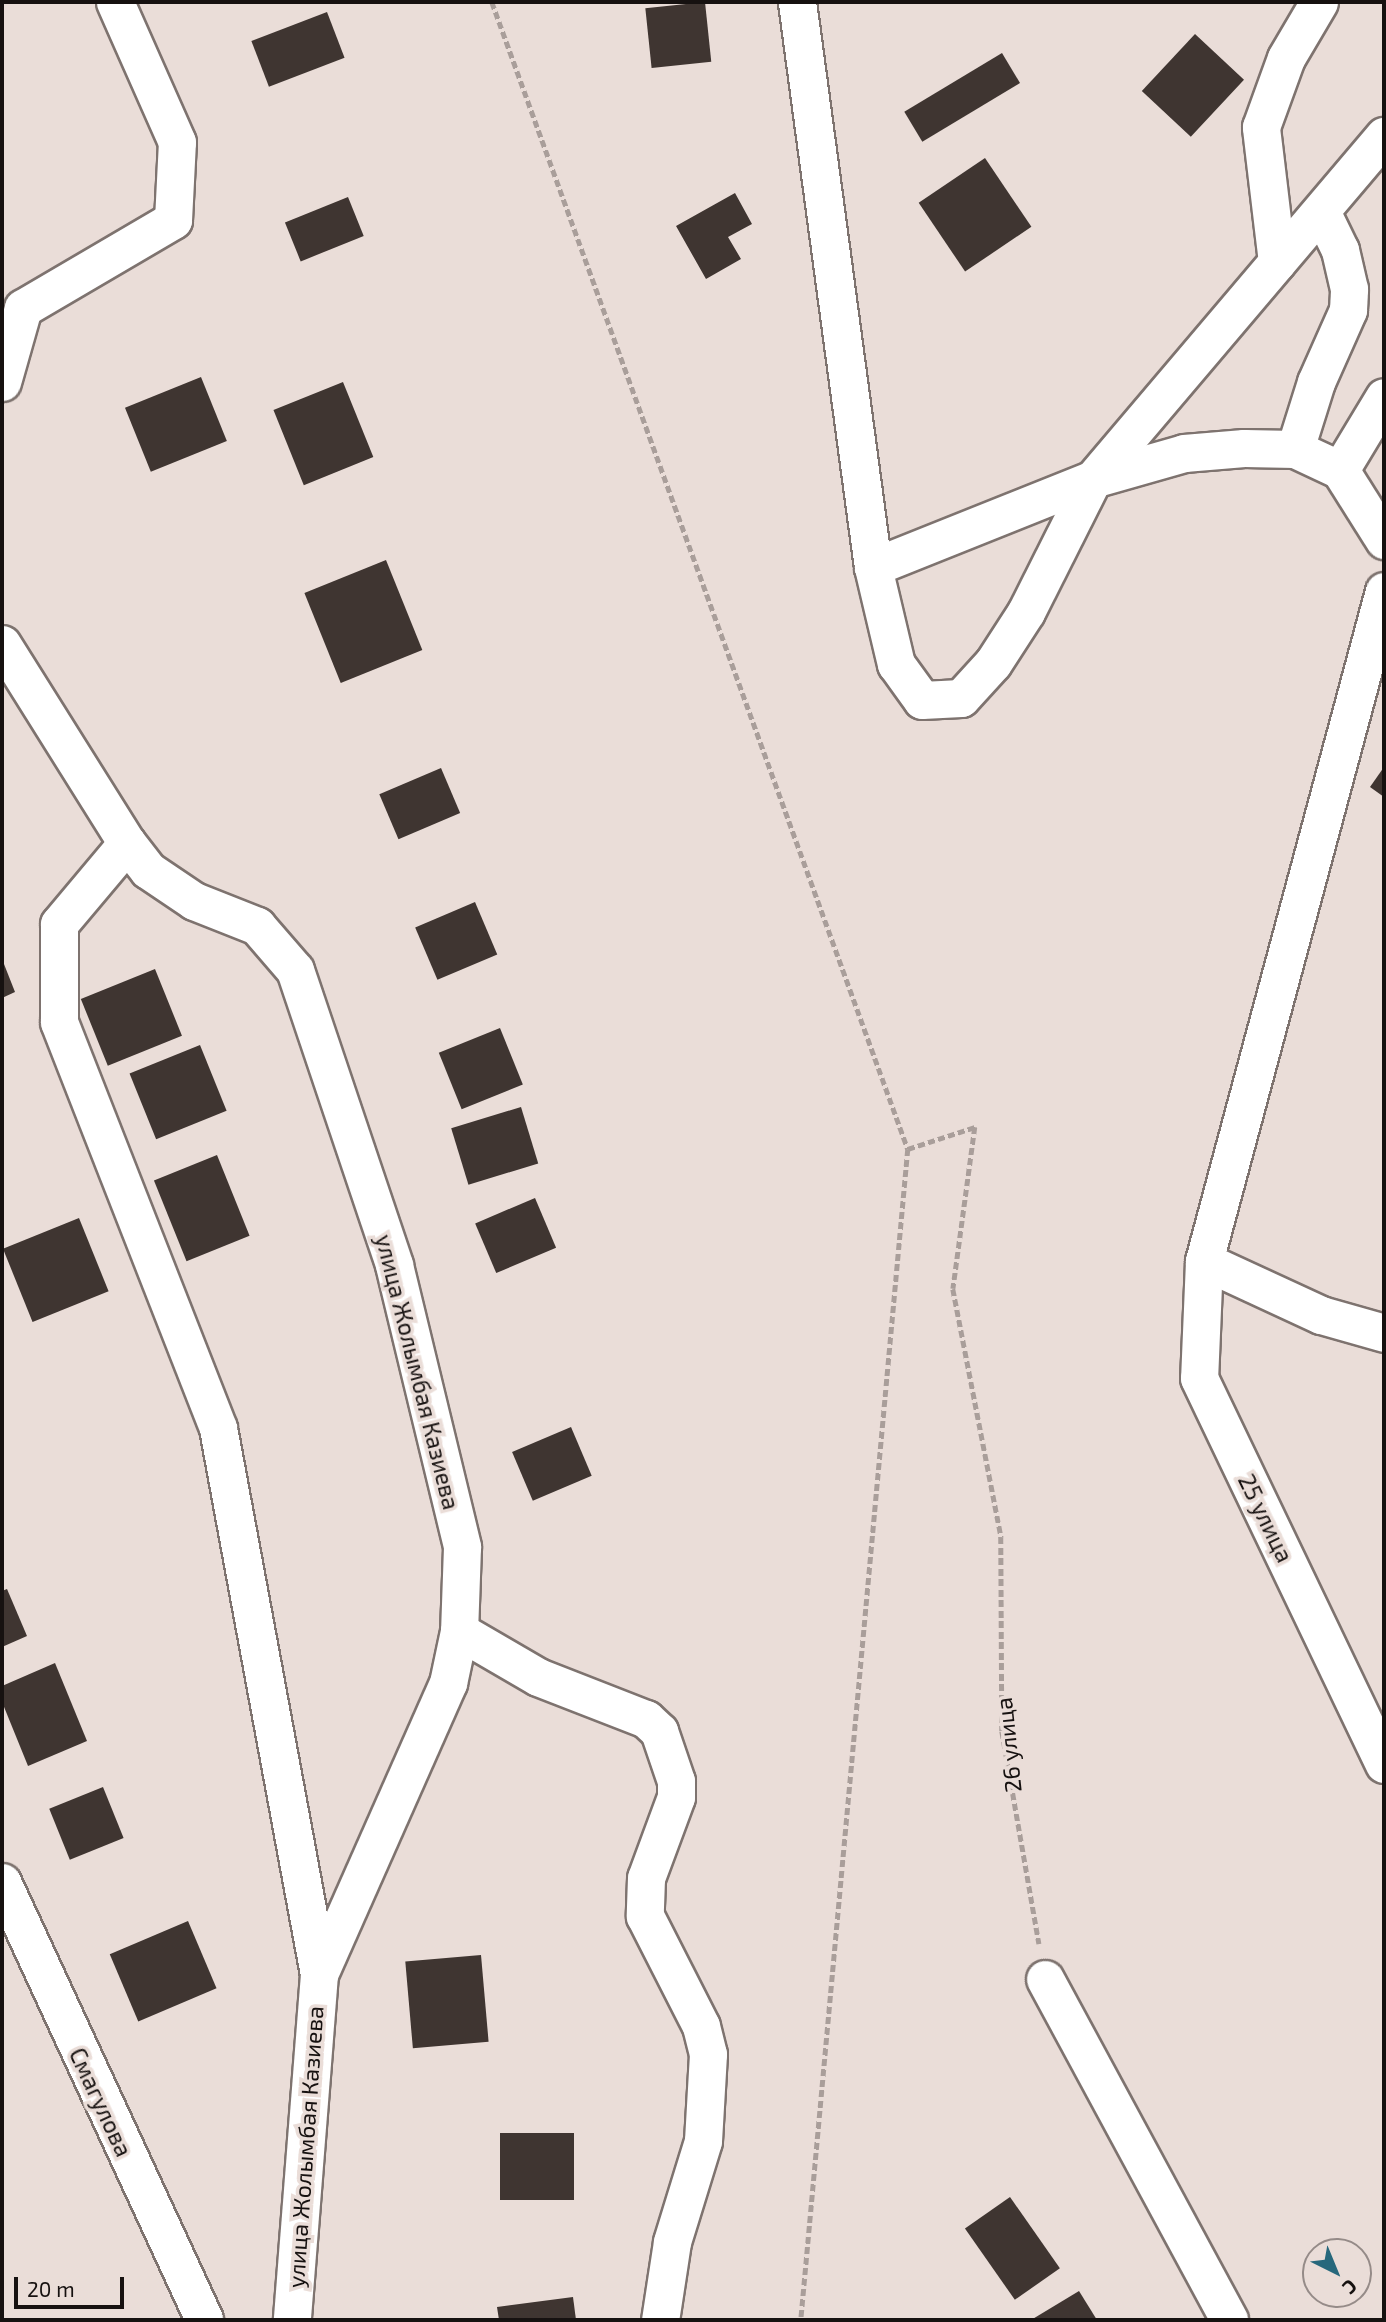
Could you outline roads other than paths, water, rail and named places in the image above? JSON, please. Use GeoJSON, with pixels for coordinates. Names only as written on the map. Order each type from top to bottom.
{"type":"FeatureCollection","features":[{"type":"Feature","properties":{"kind":"street"},"geometry":{"type":"LineString","coordinates":[[2,382],[23,308],[173,220],[177,142],[115,2]]}},
{"type":"Feature","properties":{"kind":"street"},"geometry":{"type":"LineString","coordinates":[[797,2],[873,567],[896,664],[922,700],[961,698],[993,663],[1026,612],[1093,479],[1384,136]]}},
{"type":"Feature","properties":{"kind":"street"},"geometry":{"type":"LineString","coordinates":[[1277,262],[1261,127],[1286,58],[1319,2]]}},
{"type":"Feature","properties":{"kind":"street"},"geometry":{"type":"LineString","coordinates":[[1295,449],[1317,382],[1349,310],[1349,289],[1340,250],[1321,211]]}},
{"type":"Feature","properties":{"kind":"street"},"geometry":{"type":"LineString","coordinates":[[1340,470],[1384,397]]}},
{"type":"Feature","properties":{"kind":"street"},"geometry":{"type":"LineString","coordinates":[[873,567],[1093,479],[1184,453],[1295,449],[1340,470],[1384,540]]}},
{"type":"Feature","properties":{"kind":"street","name":"25 улица"},"geometry":{"type":"LineString","coordinates":[[1384,591],[1204,1261],[1199,1378],[1384,1764]]}},
{"type":"Feature","properties":{"kind":"street","name":"улица Жолымбая Казиева"},"geometry":{"type":"LineString","coordinates":[[2,644],[127,843],[148,870],[194,901],[257,926],[295,970],[394,1265],[462,1547],[459,1631],[448,1682],[319,1974]]}},
{"type":"Feature","properties":{"kind":"street","name":"улица Жолымбая Казиева"},"geometry":{"type":"LineString","coordinates":[[127,843],[59,924],[59,1022],[218,1427],[319,1974],[292,2320]]}},
{"type":"Feature","properties":{"kind":"street"},"geometry":{"type":"LineString","coordinates":[[1204,1261],[1321,1315],[1384,1334]]}},
{"type":"Feature","properties":{"kind":"street"},"geometry":{"type":"LineString","coordinates":[[459,1631],[538,1677],[579,1689],[646,1719],[659,1731],[676,1781],[676,1797],[646,1878],[645,1916],[701,2025],[708,2054],[703,2141],[672,2242],[660,2320]]}},
{"type":"Feature","properties":{"kind":"street","name":"Смагулова"},"geometry":{"type":"LineString","coordinates":[[2,1882],[204,2320]]}},
{"type":"Feature","properties":{"kind":"street"},"geometry":{"type":"LineString","coordinates":[[1045,1979],[1229,2320]]}}]}
